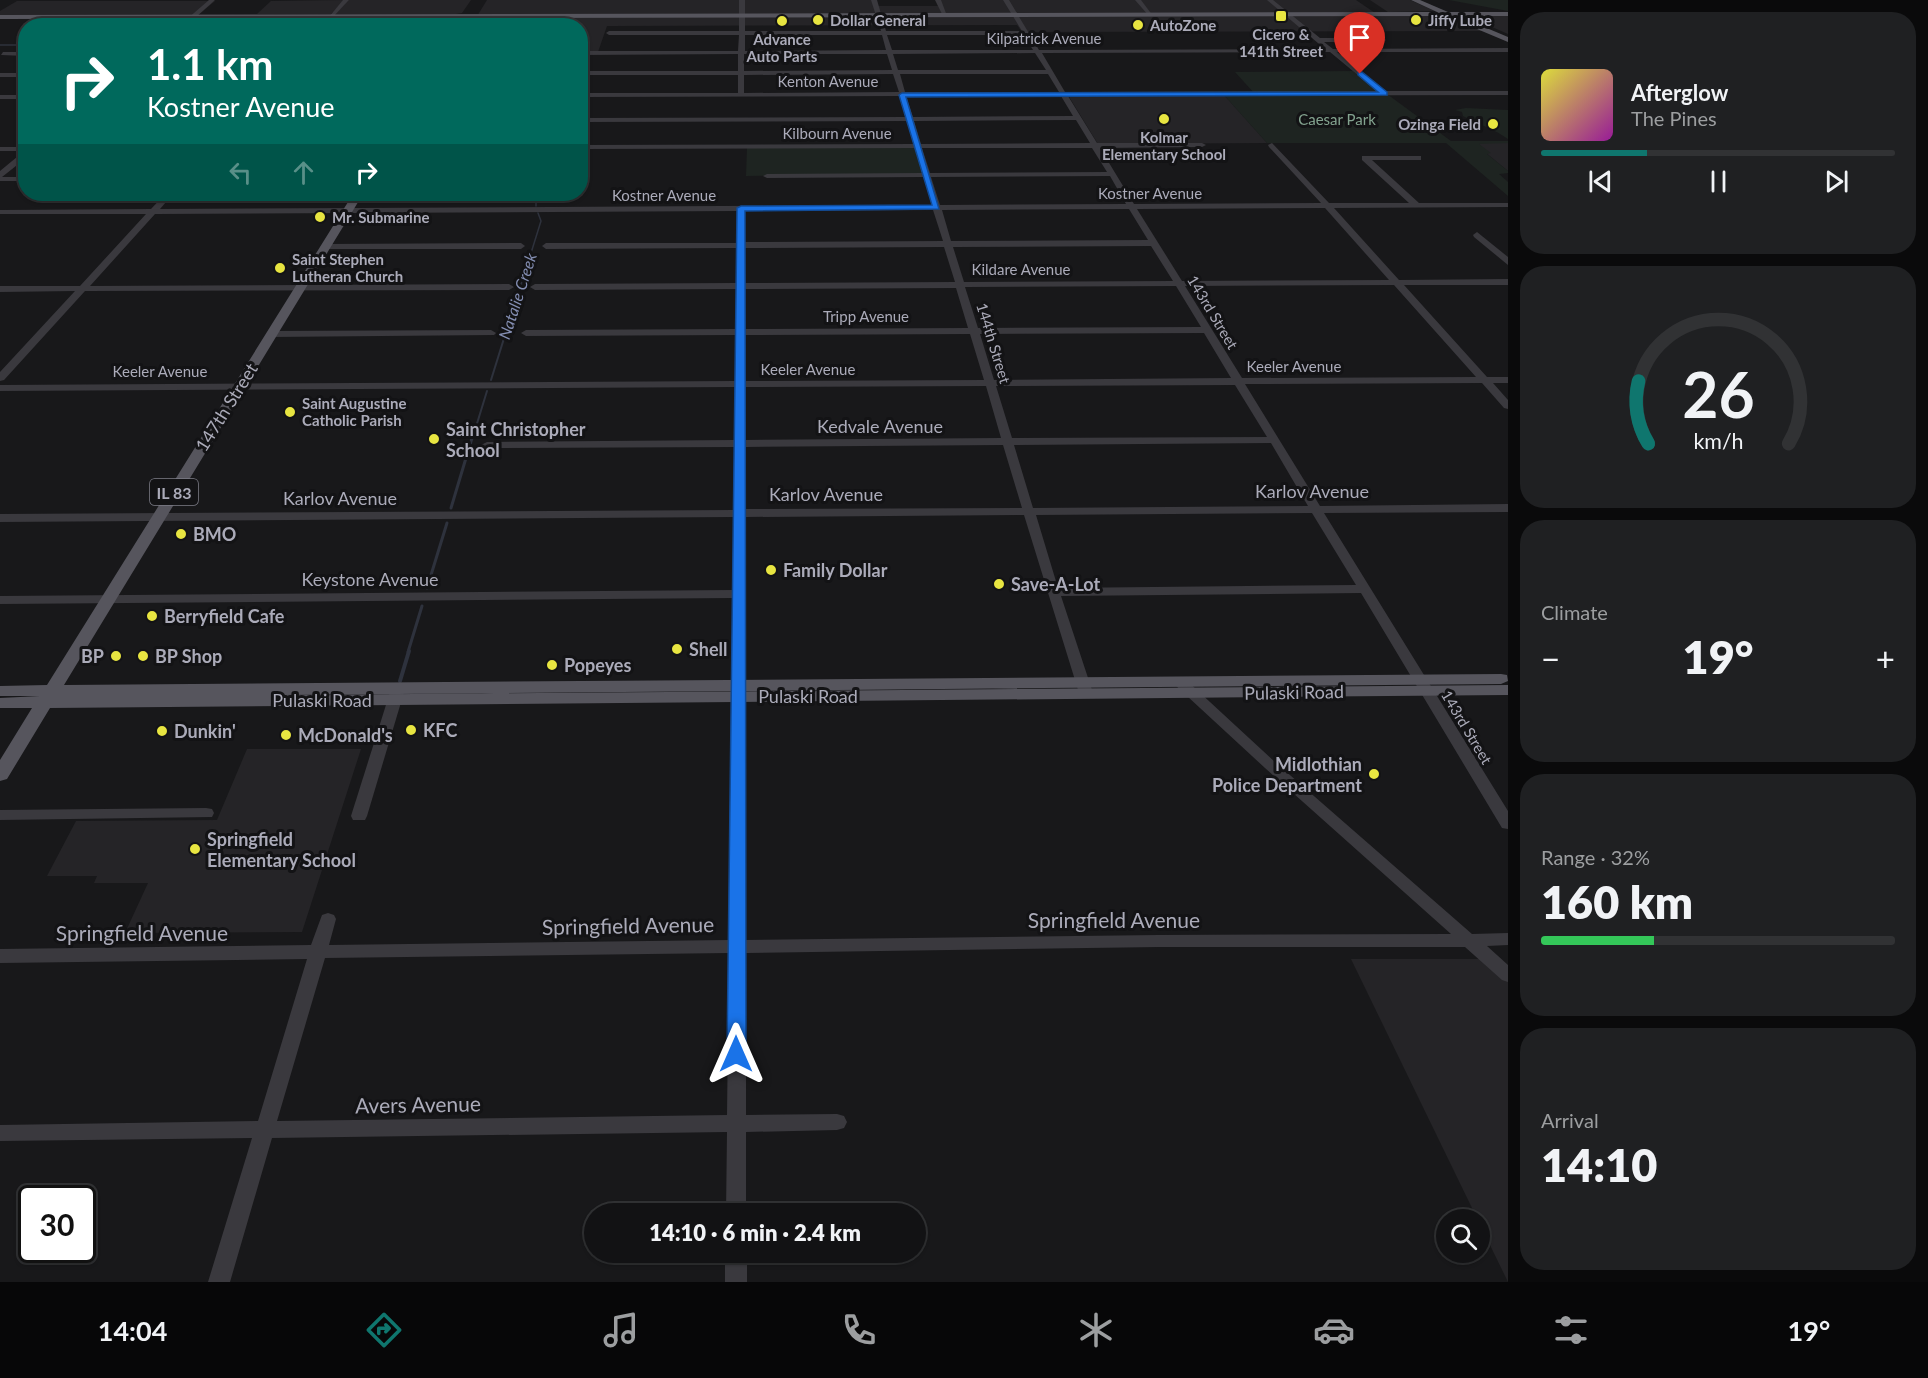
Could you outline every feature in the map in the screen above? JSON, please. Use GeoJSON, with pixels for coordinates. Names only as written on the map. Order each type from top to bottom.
{"type":"FeatureCollection","features":[{"type":"Feature","properties":{"kind":"main road"},"geometry":{"type":"LineString","coordinates":[[1414,0],[1508,38]]}},
{"type":"Feature","properties":{"kind":"main road"},"geometry":{"type":"LineString","coordinates":[[1422,0],[1451,14]]}},
{"type":"Feature","properties":{"kind":"main road"},"geometry":{"type":"LineString","coordinates":[[467,16],[472,8]]}},
{"type":"Feature","properties":{"kind":"main road"},"geometry":{"type":"LineString","coordinates":[[0,17],[1508,14]]}},
{"type":"Feature","properties":{"kind":"main road","name":"147th Street"},"geometry":{"type":"LineString","coordinates":[[0,774],[354,201]]}},
{"type":"Feature","properties":{"kind":"main road","name":"Pulaski Road"},"geometry":{"type":"LineString","coordinates":[[0,702],[48,697],[737,690],[1085,688],[1193,694],[1425,685],[1508,679]]}},
{"type":"Feature","properties":{"kind":"main road","name":"Pulaski Road"},"geometry":{"type":"LineString","coordinates":[[1085,688],[1179,681],[1425,685],[1508,690]]}},
{"type":"Feature","properties":{"kind":"main road","name":"Pulaski Road"},"geometry":{"type":"LineString","coordinates":[[0,691],[48,697]]}},
{"type":"Feature","properties":{"kind":"street"},"geometry":{"type":"LineString","coordinates":[[192,17],[212,0]]}},
{"type":"Feature","properties":{"kind":"street"},"geometry":{"type":"LineString","coordinates":[[330,16],[346,0]]}},
{"type":"Feature","properties":{"kind":"street"},"geometry":{"type":"LineString","coordinates":[[741,95],[742,0]]}},
{"type":"Feature","properties":{"kind":"street","name":"144th Street"},"geometry":{"type":"LineString","coordinates":[[874,0],[1053,592],[1085,688]]}},
{"type":"Feature","properties":{"kind":"street"},"geometry":{"type":"LineString","coordinates":[[938,0],[945,15]]}},
{"type":"Feature","properties":{"kind":"street","name":"143rd Street"},"geometry":{"type":"LineString","coordinates":[[1006,0],[1365,589],[1501,801],[1508,824]]}},
{"type":"Feature","properties":{"kind":"street"},"geometry":{"type":"LineString","coordinates":[[1138,0],[1151,15]]}},
{"type":"Feature","properties":{"kind":"street"},"geometry":{"type":"LineString","coordinates":[[1270,0],[1384,94]]}},
{"type":"Feature","properties":{"kind":"street"},"geometry":{"type":"LineString","coordinates":[[609,33],[1025,33]]}},
{"type":"Feature","properties":{"kind":"street"},"geometry":{"type":"LineString","coordinates":[[1319,40],[1383,40]]}},
{"type":"Feature","properties":{"kind":"street","name":"Kilpatrick Avenue"},"geometry":{"type":"LineString","coordinates":[[588,52],[1508,50]]}},
{"type":"Feature","properties":{"kind":"street"},"geometry":{"type":"LineString","coordinates":[[588,61],[592,52]]}},
{"type":"Feature","properties":{"kind":"street"},"geometry":{"type":"LineString","coordinates":[[3,54],[18,54]]}},
{"type":"Feature","properties":{"kind":"street"},"geometry":{"type":"LineString","coordinates":[[588,73],[1049,72]]}},
{"type":"Feature","properties":{"kind":"street"},"geometry":{"type":"LineString","coordinates":[[0,75],[18,75]]}},
{"type":"Feature","properties":{"kind":"street","name":"Kenton Avenue"},"geometry":{"type":"LineString","coordinates":[[588,96],[1508,93]]}},
{"type":"Feature","properties":{"kind":"street"},"geometry":{"type":"LineString","coordinates":[[0,97],[18,97]]}},
{"type":"Feature","properties":{"kind":"street"},"geometry":{"type":"LineString","coordinates":[[588,120],[1077,118]]}},
{"type":"Feature","properties":{"kind":"street","name":"Kilbourn Avenue"},"geometry":{"type":"LineString","coordinates":[[588,147],[1202,145]]}},
{"type":"Feature","properties":{"kind":"street"},"geometry":{"type":"LineString","coordinates":[[1272,145],[1508,406]]}},
{"type":"Feature","properties":{"kind":"street"},"geometry":{"type":"LineString","coordinates":[[0,149],[18,150]]}},
{"type":"Feature","properties":{"kind":"street"},"geometry":{"type":"LineString","coordinates":[[1416,205],[1365,159],[1418,158]]}},
{"type":"Feature","properties":{"kind":"street"},"geometry":{"type":"LineString","coordinates":[[0,177],[18,159]]}},
{"type":"Feature","properties":{"kind":"street"},"geometry":{"type":"LineString","coordinates":[[766,176],[1112,174]]}},
{"type":"Feature","properties":{"kind":"street"},"geometry":{"type":"LineString","coordinates":[[0,177],[18,178]]}},
{"type":"Feature","properties":{"kind":"street"},"geometry":{"type":"LineString","coordinates":[[0,378],[162,201]]}},
{"type":"Feature","properties":{"kind":"street","name":"Kostner Avenue"},"geometry":{"type":"LineString","coordinates":[[0,212],[1508,205]]}},
{"type":"Feature","properties":{"kind":"street"},"geometry":{"type":"LineString","coordinates":[[736,1203],[741,208]]}},
{"type":"Feature","properties":{"kind":"street"},"geometry":{"type":"LineString","coordinates":[[1477,235],[1508,262]]}},
{"type":"Feature","properties":{"kind":"street"},"geometry":{"type":"LineString","coordinates":[[546,246],[1154,243]]}},
{"type":"Feature","properties":{"kind":"street"},"geometry":{"type":"LineString","coordinates":[[325,247],[520,246]]}},
{"type":"Feature","properties":{"kind":"street","name":"Kildare Avenue"},"geometry":{"type":"LineString","coordinates":[[535,287],[1508,282]]}},
{"type":"Feature","properties":{"kind":"street"},"geometry":{"type":"LineString","coordinates":[[0,289],[509,287]]}},
{"type":"Feature","properties":{"kind":"street","name":"Tripp Avenue"},"geometry":{"type":"LineString","coordinates":[[526,333],[1206,330]]}},
{"type":"Feature","properties":{"kind":"street"},"geometry":{"type":"LineString","coordinates":[[271,334],[491,333]]}},
{"type":"Feature","properties":{"kind":"street","name":"Keeler Avenue"},"geometry":{"type":"LineString","coordinates":[[0,388],[1508,380]]}},
{"type":"Feature","properties":{"kind":"street","name":"Kedvale Avenue"},"geometry":{"type":"LineString","coordinates":[[487,445],[1273,440]]}},
{"type":"Feature","properties":{"kind":"street","name":"Karlov Avenue"},"geometry":{"type":"LineString","coordinates":[[0,518],[1508,508]]}},
{"type":"Feature","properties":{"kind":"street"},"geometry":{"type":"LineString","coordinates":[[1053,592],[1365,589]]}},
{"type":"Feature","properties":{"kind":"street","name":"Keystone Avenue"},"geometry":{"type":"LineString","coordinates":[[0,600],[740,594]]}},
{"type":"Feature","properties":{"kind":"street"},"geometry":{"type":"LineString","coordinates":[[1179,681],[1508,975]]}},
{"type":"Feature","properties":{"kind":"street"},"geometry":{"type":"LineString","coordinates":[[359,816],[396,694]]}},
{"type":"Feature","properties":{"kind":"street"},"geometry":{"type":"LineString","coordinates":[[0,815],[206,813]]}},
{"type":"Feature","properties":{"kind":"street"},"geometry":{"type":"LineString","coordinates":[[219,1282],[328,919]]}},
{"type":"Feature","properties":{"kind":"street","name":"Springfield Avenue"},"geometry":{"type":"LineString","coordinates":[[0,956],[1508,939]]}},
{"type":"Feature","properties":{"kind":"street","name":"Avers Avenue"},"geometry":{"type":"LineString","coordinates":[[0,1133],[837,1122]]}},
{"type":"Feature","properties":{"kind":"street"},"geometry":{"type":"LineString","coordinates":[[735,1282],[736,1263]]}},
{"type":"Feature","properties":{"kind":"shaded area"},"geometry":{"type":"Polygon","coordinates":[[[344,0],[331,14],[257,14],[271,1],[344,0]]]}},
{"type":"Feature","properties":{"kind":"shaded area"},"geometry":{"type":"Polygon","coordinates":[[[349,0],[471,0],[462,13],[456,14],[335,14],[349,0]]]}},
{"type":"Feature","properties":{"kind":"shaded area"},"geometry":{"type":"Polygon","coordinates":[[[487,0],[872,0],[874,6],[938,6],[936,0],[1356,0],[1378,15],[1446,16],[1484,31],[1022,32],[1017,25],[607,26],[598,52],[588,52],[588,18],[476,18],[487,0]]]}},
{"type":"Feature","properties":{"kind":"shaded area"},"geometry":{"type":"Polygon","coordinates":[[[1370,0],[1410,0],[1435,11],[1388,12],[1370,0]]]}},
{"type":"Feature","properties":{"kind":"shaded area"},"geometry":{"type":"Polygon","coordinates":[[[17,1],[215,1],[198,15],[0,16],[0,11],[17,1]]]}},
{"type":"Feature","properties":{"kind":"shaded area"},"geometry":{"type":"Polygon","coordinates":[[[1467,16],[1508,16],[1508,34],[1467,16]]]}},
{"type":"Feature","properties":{"kind":"shaded area","name":"Kolmar Elementary School"},"geometry":{"type":"Polygon","coordinates":[[[1068,95],[1224,95],[1267,143],[1098,144],[1068,95]]]}},
{"type":"Feature","properties":{"kind":"shaded area"},"geometry":{"type":"Polygon","coordinates":[[[1478,143],[1508,143],[1508,171],[1486,153],[1478,143]]]}},
{"type":"Feature","properties":{"kind":"shaded area","name":"Springfield Elementary School"},"geometry":{"type":"Polygon","coordinates":[[[247,749],[361,749],[302,932],[125,933],[148,883],[94,883],[97,876],[47,876],[76,821],[217,820],[247,749]]]}},
{"type":"Feature","properties":{"kind":"shaded area"},"geometry":{"type":"Polygon","coordinates":[[[1351,959],[1483,959],[1508,980],[1508,1282],[1490,1245],[1490,1209],[1473,1209],[1351,959]]]}},
{"type":"Feature","properties":{"kind":"green space"},"geometry":{"type":"Polygon","coordinates":[[[1449,0],[1508,0],[1508,11],[1449,0]]]}},
{"type":"Feature","properties":{"kind":"green space"},"geometry":{"type":"Polygon","coordinates":[[[1353,71],[1379,92],[1254,93],[1235,72],[1353,71]]]}},
{"type":"Feature","properties":{"kind":"green space","name":"Caesar Park"},"geometry":{"type":"Polygon","coordinates":[[[1387,94],[1451,141],[1508,141],[1508,143],[1479,144],[1491,153],[1487,154],[1508,171],[1508,173],[1499,174],[1508,182],[1508,196],[1446,143],[1267,143],[1224,95],[1387,94]]]}},
{"type":"Feature","properties":{"kind":"green space","name":"Ozinga Field"},"geometry":{"type":"Polygon","coordinates":[[[1466,108],[1508,110],[1508,139],[1455,110],[1466,108]]]}},
{"type":"Feature","properties":{"kind":"green space"},"geometry":{"type":"Polygon","coordinates":[[[916,147],[924,174],[746,176],[747,148],[916,147]]]}},
{"type":"Feature","properties":{"kind":"waterway","name":"Natalie Creek"},"geometry":{"type":"LineString","coordinates":[[0,45],[18,45]]}},
{"type":"Feature","properties":{"kind":"waterway","name":"Natalie Creek"},"geometry":{"type":"LineString","coordinates":[[536,201],[536,206]]}},
{"type":"Feature","properties":{"kind":"waterway","name":"Natalie Creek"},"geometry":{"type":"LineString","coordinates":[[531,253],[541,221],[538,213]]}},
{"type":"Feature","properties":{"kind":"waterway","name":"Natalie Creek"},"geometry":{"type":"LineString","coordinates":[[491,380],[531,252]]}},
{"type":"Feature","properties":{"kind":"waterway","name":"Natalie Creek"},"geometry":{"type":"LineString","coordinates":[[475,430],[487,391]]}},
{"type":"Feature","properties":{"kind":"waterway","name":"Natalie Creek"},"geometry":{"type":"LineString","coordinates":[[451,508],[475,428]]}},
{"type":"Feature","properties":{"kind":"waterway","name":"Natalie Creek"},"geometry":{"type":"LineString","coordinates":[[427,588],[447,523]]}},
{"type":"Feature","properties":{"kind":"waterway","name":"Natalie Creek"},"geometry":{"type":"LineString","coordinates":[[408,652],[422,606]]}},
{"type":"Feature","properties":{"kind":"waterway","name":"Natalie Creek"},"geometry":{"type":"LineString","coordinates":[[400,681],[409,651]]}},
{"type":"Feature","properties":{"kind":"place","name":"Cicero & 141th Street"},"geometry":{"type":"Point","coordinates":[1281,16]}},
{"type":"Feature","properties":{"kind":"place","name":"Dollar General"},"geometry":{"type":"Point","coordinates":[818,20]}},
{"type":"Feature","properties":{"kind":"place","name":"Jiffy Lube"},"geometry":{"type":"Point","coordinates":[1416,20]}},
{"type":"Feature","properties":{"kind":"place","name":"Advance Auto Parts"},"geometry":{"type":"Point","coordinates":[782,21]}},
{"type":"Feature","properties":{"kind":"place","name":"AutoZone"},"geometry":{"type":"Point","coordinates":[1138,25]}},
{"type":"Feature","properties":{"kind":"place","name":"Kolmar Elementary School"},"geometry":{"type":"Point","coordinates":[1164,119]}},
{"type":"Feature","properties":{"kind":"place","name":"Ozinga Field"},"geometry":{"type":"Point","coordinates":[1493,124]}},
{"type":"Feature","properties":{"kind":"place","name":"Mr. Submarine"},"geometry":{"type":"Point","coordinates":[320,217]}},
{"type":"Feature","properties":{"kind":"place","name":"Saint Stephen Lutheran Church"},"geometry":{"type":"Point","coordinates":[280,268]}},
{"type":"Feature","properties":{"kind":"place","name":"Saint Augustine Catholic Parish"},"geometry":{"type":"Point","coordinates":[290,412]}},
{"type":"Feature","properties":{"kind":"place","name":"Saint Christopher School"},"geometry":{"type":"Point","coordinates":[434,439]}},
{"type":"Feature","properties":{"kind":"place","name":"BMO"},"geometry":{"type":"Point","coordinates":[181,534]}},
{"type":"Feature","properties":{"kind":"place","name":"Family Dollar"},"geometry":{"type":"Point","coordinates":[771,570]}},
{"type":"Feature","properties":{"kind":"place","name":"Save-A-Lot"},"geometry":{"type":"Point","coordinates":[999,584]}},
{"type":"Feature","properties":{"kind":"place","name":"Berryfield Cafe"},"geometry":{"type":"Point","coordinates":[152,616]}},
{"type":"Feature","properties":{"kind":"place","name":"Shell"},"geometry":{"type":"Point","coordinates":[677,649]}},
{"type":"Feature","properties":{"kind":"place","name":"BP"},"geometry":{"type":"Point","coordinates":[116,656]}},
{"type":"Feature","properties":{"kind":"place","name":"BP Shop"},"geometry":{"type":"Point","coordinates":[143,656]}},
{"type":"Feature","properties":{"kind":"place","name":"Popeyes"},"geometry":{"type":"Point","coordinates":[552,665]}},
{"type":"Feature","properties":{"kind":"place","name":"KFC"},"geometry":{"type":"Point","coordinates":[411,730]}},
{"type":"Feature","properties":{"kind":"place","name":"Dunkin'"},"geometry":{"type":"Point","coordinates":[162,731]}},
{"type":"Feature","properties":{"kind":"place","name":"McDonald's"},"geometry":{"type":"Point","coordinates":[286,735]}},
{"type":"Feature","properties":{"kind":"place","name":"Midlothian Police Department"},"geometry":{"type":"Point","coordinates":[1374,774]}},
{"type":"Feature","properties":{"kind":"place","name":"Springfield Elementary School"},"geometry":{"type":"Point","coordinates":[195,849]}},
{"type":"Feature","properties":{"kind":"route"},"geometry":{"type":"LineString","coordinates":[[736,1054],[741,208],[936,207],[902,95],[1384,94],[1360,74]]}}]}
